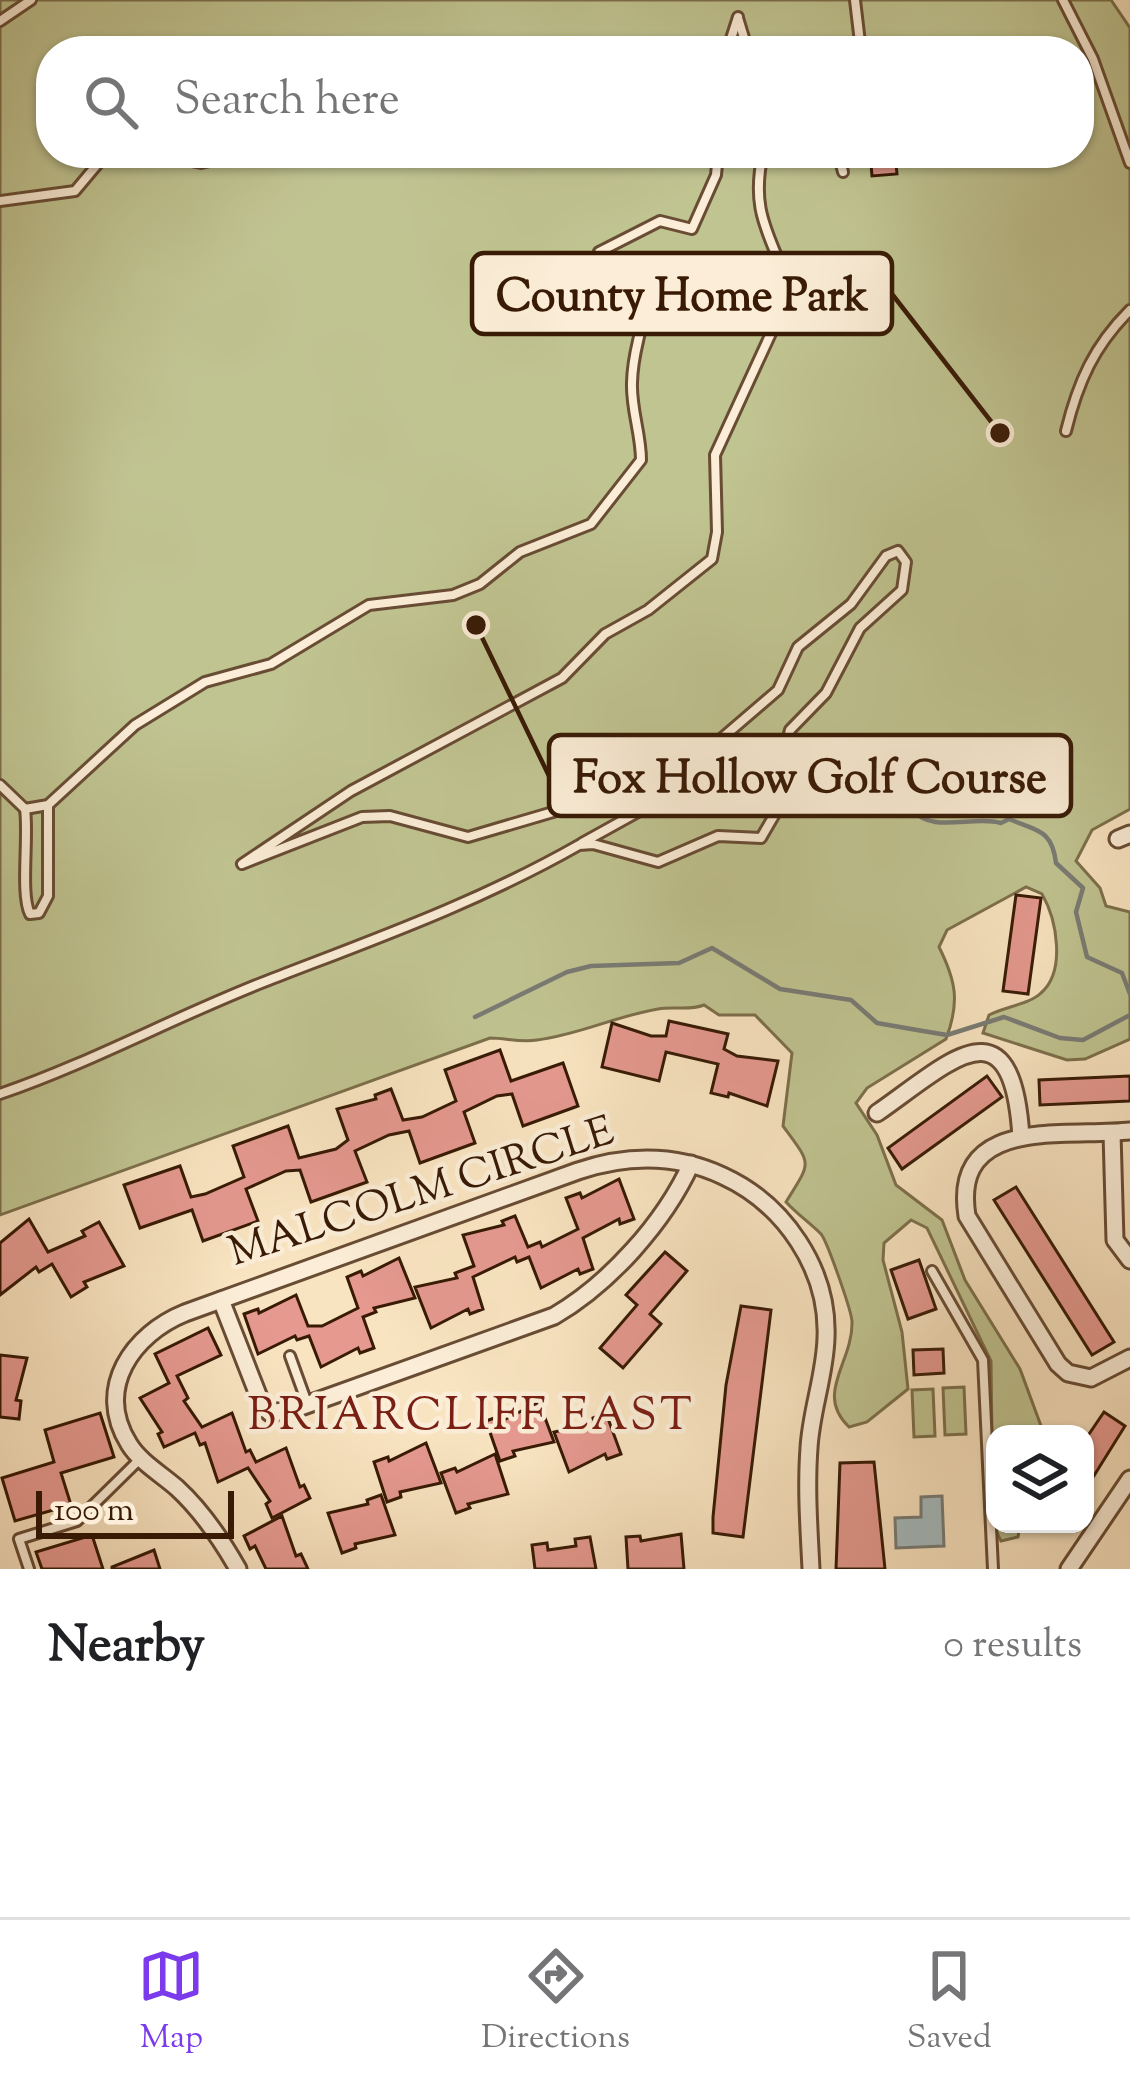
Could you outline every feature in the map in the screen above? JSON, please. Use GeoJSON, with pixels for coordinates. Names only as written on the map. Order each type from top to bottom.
{"type":"FeatureCollection","features":[{"type":"Feature","properties":{"kind":"street"},"geometry":{"type":"LineString","coordinates":[[877,1113],[959,1056],[985,1052],[1009,1066],[1021,1137]]}},
{"type":"Feature","properties":{"kind":"street"},"geometry":{"type":"LineString","coordinates":[[1130,1132],[1021,1137],[995,1144],[973,1166],[965,1182],[967,1216],[1068,1373],[1091,1378],[1130,1358]]}},
{"type":"Feature","properties":{"kind":"street"},"geometry":{"type":"LineString","coordinates":[[1112,1133],[1115,1240],[1130,1260]]}},
{"type":"Feature","properties":{"kind":"street","name":"MALCOLM CIRCLE"},"geometry":{"type":"LineString","coordinates":[[238,1569],[205,1517],[130,1445],[117,1408],[126,1358],[158,1324],[607,1162],[633,1158],[691,1165],[739,1183],[767,1203],[807,1255],[818,1283],[826,1338],[809,1448],[812,1569]]}},
{"type":"Feature","properties":{"kind":"street"},"geometry":{"type":"LineString","coordinates":[[221,1300],[262,1405],[281,1413],[554,1316],[581,1300],[665,1209],[691,1165]]}},
{"type":"Feature","properties":{"kind":"street"},"geometry":{"type":"LineString","coordinates":[[1070,1569],[1130,1478]]}},
{"type":"Feature","properties":{"kind":"lane"},"geometry":{"type":"LineString","coordinates":[[0,21],[31,0]]}},
{"type":"Feature","properties":{"kind":"lane"},"geometry":{"type":"LineString","coordinates":[[855,0],[859,36]]}},
{"type":"Feature","properties":{"kind":"lane"},"geometry":{"type":"LineString","coordinates":[[1063,0],[1082,36]]}},
{"type":"Feature","properties":{"kind":"lane"},"geometry":{"type":"LineString","coordinates":[[732,36],[738,16],[744,36]]}},
{"type":"Feature","properties":{"kind":"lane"},"geometry":{"type":"LineString","coordinates":[[1094,61],[1130,163]]}},
{"type":"Feature","properties":{"kind":"lane"},"geometry":{"type":"LineString","coordinates":[[0,201],[75,191],[94,168]]}},
{"type":"Feature","properties":{"kind":"lane"},"geometry":{"type":"LineString","coordinates":[[25,809],[48,805],[135,725],[205,682],[271,664],[369,605],[453,595],[480,584],[538,542],[591,524],[641,460],[632,384],[644,331],[643,307],[630,285],[601,269],[599,252],[660,221],[692,229],[717,168]]}},
{"type":"Feature","properties":{"kind":"lane"},"geometry":{"type":"LineString","coordinates":[[579,845],[593,844],[658,862],[718,836],[761,838],[784,800],[781,762],[790,730],[826,693],[860,628],[902,590],[906,579],[903,555],[898,551],[886,556],[866,588],[798,647],[778,690],[690,768],[484,834],[454,836],[390,816],[362,817],[242,864],[351,791],[562,678],[605,634],[648,610],[712,559],[717,532],[715,455],[790,292],[763,232],[761,168]]}},
{"type":"Feature","properties":{"kind":"lane"},"geometry":{"type":"LineString","coordinates":[[842,168],[843,172]]}},
{"type":"Feature","properties":{"kind":"lane"},"geometry":{"type":"LineString","coordinates":[[1066,431],[1083,371],[1106,334],[1130,310]]}},
{"type":"Feature","properties":{"kind":"lane"},"geometry":{"type":"LineString","coordinates":[[0,1094],[97,1058],[268,980],[437,916],[694,781],[690,768]]}},
{"type":"Feature","properties":{"kind":"lane"},"geometry":{"type":"LineString","coordinates":[[0,785],[25,809],[30,843],[25,902],[30,914],[39,913],[48,896],[48,805]]}},
{"type":"Feature","properties":{"kind":"lane"},"geometry":{"type":"LineString","coordinates":[[932,1271],[982,1360],[994,1569]]}},
{"type":"Feature","properties":{"kind":"lane"},"geometry":{"type":"LineString","coordinates":[[290,1356],[307,1404]]}},
{"type":"Feature","properties":{"kind":"lane"},"geometry":{"type":"LineString","coordinates":[[29,1569],[19,1539],[77,1522],[140,1458]]}},
{"type":"Feature","properties":{"kind":"green space"},"geometry":{"type":"Polygon","coordinates":[[[0,0],[1111,0],[1130,28],[1130,809],[1092,830],[1076,861],[1100,888],[1106,906],[1130,912],[1130,1039],[1085,1059],[1067,1060],[983,1033],[989,1015],[1036,997],[1054,972],[1052,917],[1042,894],[1026,887],[947,930],[939,947],[952,981],[954,1003],[946,1039],[867,1088],[856,1103],[877,1135],[896,1185],[942,1220],[965,1280],[1020,1369],[1041,1425],[992,1425],[991,1361],[927,1228],[911,1220],[884,1243],[883,1260],[902,1332],[908,1389],[867,1422],[849,1427],[839,1414],[835,1390],[851,1337],[851,1316],[821,1234],[786,1202],[805,1163],[783,1126],[792,1053],[755,1015],[719,1015],[704,1005],[664,1008],[525,1041],[490,1038],[0,1215],[0,0]]]}},
{"type":"Feature","properties":{"kind":"green space"},"geometry":{"type":"Polygon","coordinates":[[[964,1387],[966,1434],[945,1435],[943,1388],[964,1387]]]}},
{"type":"Feature","properties":{"kind":"green space"},"geometry":{"type":"Polygon","coordinates":[[[933,1389],[935,1436],[914,1437],[912,1390],[933,1389]]]}},
{"type":"Feature","properties":{"kind":"green space"},"geometry":{"type":"Polygon","coordinates":[[[997,1533],[1019,1533],[1018,1537],[1001,1541],[997,1533]]]}},
{"type":"Feature","properties":{"kind":"water"},"geometry":{"type":"Polygon","coordinates":[[[942,1496],[944,1546],[896,1548],[895,1518],[921,1517],[921,1497],[942,1496]]]}},
{"type":"Feature","properties":{"kind":"building"},"geometry":{"type":"Polygon","coordinates":[[[871,168],[896,168],[897,174],[872,176],[871,168]]]}},
{"type":"Feature","properties":{"kind":"building"},"geometry":{"type":"Polygon","coordinates":[[[1016,895],[1041,898],[1028,994],[1003,991],[1016,895]]]}},
{"type":"Feature","properties":{"kind":"building"},"geometry":{"type":"Polygon","coordinates":[[[669,1021],[728,1034],[724,1049],[737,1056],[778,1061],[767,1106],[729,1093],[728,1097],[711,1093],[718,1064],[666,1052],[659,1081],[602,1067],[612,1023],[666,1036],[669,1021]]]}},
{"type":"Feature","properties":{"kind":"building"},"geometry":{"type":"Polygon","coordinates":[[[500,1050],[511,1081],[563,1063],[578,1106],[523,1126],[512,1094],[497,1096],[464,1112],[475,1143],[420,1163],[409,1131],[389,1135],[355,1151],[367,1182],[311,1202],[300,1170],[286,1171],[246,1189],[258,1221],[203,1241],[192,1210],[140,1228],[124,1185],[180,1166],[191,1197],[205,1194],[244,1177],[233,1146],[288,1126],[299,1158],[336,1149],[348,1140],[337,1109],[376,1099],[375,1095],[391,1089],[403,1120],[422,1117],[456,1101],[445,1070],[500,1050]]]}},
{"type":"Feature","properties":{"kind":"building"},"geometry":{"type":"Polygon","coordinates":[[[987,1076],[1002,1097],[902,1169],[888,1148],[987,1076]]]}},
{"type":"Feature","properties":{"kind":"building"},"geometry":{"type":"Polygon","coordinates":[[[1130,1076],[1130,1101],[1040,1105],[1039,1080],[1130,1076]]]}},
{"type":"Feature","properties":{"kind":"building"},"geometry":{"type":"Polygon","coordinates":[[[619,1179],[634,1219],[620,1224],[619,1219],[583,1238],[593,1269],[580,1274],[578,1269],[541,1288],[529,1257],[517,1262],[515,1257],[473,1277],[483,1309],[470,1314],[468,1309],[431,1328],[415,1287],[457,1278],[455,1273],[474,1266],[463,1235],[504,1225],[502,1221],[515,1216],[528,1247],[540,1242],[542,1247],[578,1229],[566,1198],[580,1193],[582,1198],[619,1179]]]}},
{"type":"Feature","properties":{"kind":"building"},"geometry":{"type":"Polygon","coordinates":[[[1016,1187],[1114,1342],[1092,1355],[994,1200],[1016,1187]]]}},
{"type":"Feature","properties":{"kind":"building"},"geometry":{"type":"Polygon","coordinates":[[[29,1219],[48,1252],[85,1236],[82,1231],[99,1222],[124,1266],[84,1282],[87,1287],[71,1297],[52,1264],[39,1272],[36,1267],[0,1295],[0,1243],[29,1219]]]}},
{"type":"Feature","properties":{"kind":"building"},"geometry":{"type":"Polygon","coordinates":[[[665,1252],[687,1271],[650,1314],[661,1324],[623,1368],[600,1348],[637,1305],[626,1295],[665,1252]]]}},
{"type":"Feature","properties":{"kind":"building"},"geometry":{"type":"Polygon","coordinates":[[[399,1258],[415,1298],[374,1308],[376,1312],[363,1317],[374,1348],[360,1353],[358,1348],[321,1367],[309,1336],[297,1340],[295,1336],[258,1354],[244,1314],[258,1309],[259,1313],[296,1295],[308,1326],[322,1326],[358,1308],[347,1277],[361,1271],[363,1276],[399,1258]]]}},
{"type":"Feature","properties":{"kind":"building"},"geometry":{"type":"Polygon","coordinates":[[[919,1260],[936,1309],[908,1319],[891,1270],[919,1260]]]}},
{"type":"Feature","properties":{"kind":"building"},"geometry":{"type":"Polygon","coordinates":[[[741,1306],[771,1310],[743,1537],[713,1533],[726,1385],[741,1306]]]}},
{"type":"Feature","properties":{"kind":"building"},"geometry":{"type":"Polygon","coordinates":[[[208,1328],[221,1355],[177,1376],[188,1398],[184,1401],[202,1427],[232,1413],[246,1452],[250,1450],[256,1462],[286,1448],[300,1487],[304,1485],[310,1498],[272,1518],[266,1504],[270,1501],[248,1468],[218,1482],[205,1443],[200,1445],[195,1433],[164,1447],[158,1434],[162,1432],[140,1398],[169,1383],[155,1354],[208,1328]]]}},
{"type":"Feature","properties":{"kind":"building"},"geometry":{"type":"Polygon","coordinates":[[[943,1349],[944,1373],[914,1375],[913,1350],[943,1349]]]}},
{"type":"Feature","properties":{"kind":"building"},"geometry":{"type":"Polygon","coordinates":[[[0,1355],[27,1358],[16,1400],[21,1401],[19,1419],[0,1417],[0,1355]]]}},
{"type":"Feature","properties":{"kind":"building"},"geometry":{"type":"Polygon","coordinates":[[[539,1402],[554,1442],[513,1451],[515,1456],[500,1461],[486,1421],[500,1416],[502,1421],[539,1402]]]}},
{"type":"Feature","properties":{"kind":"building"},"geometry":{"type":"Polygon","coordinates":[[[1104,1412],[1125,1426],[1094,1476],[1094,1427],[1104,1412]]]}},
{"type":"Feature","properties":{"kind":"building"},"geometry":{"type":"Polygon","coordinates":[[[100,1413],[114,1457],[61,1473],[71,1505],[15,1521],[2,1478],[54,1462],[45,1430],[100,1413]]]}},
{"type":"Feature","properties":{"kind":"building"},"geometry":{"type":"Polygon","coordinates":[[[606,1413],[621,1454],[607,1459],[605,1454],[569,1472],[554,1432],[594,1423],[593,1418],[606,1413]]]}},
{"type":"Feature","properties":{"kind":"building"},"geometry":{"type":"Polygon","coordinates":[[[426,1443],[441,1483],[400,1492],[401,1497],[387,1502],[374,1462],[388,1457],[389,1461],[426,1443]]]}},
{"type":"Feature","properties":{"kind":"building"},"geometry":{"type":"Polygon","coordinates":[[[495,1454],[508,1494],[468,1504],[470,1508],[456,1513],[441,1473],[455,1468],[457,1472],[495,1454]]]}},
{"type":"Feature","properties":{"kind":"building"},"geometry":{"type":"Polygon","coordinates":[[[874,1462],[885,1569],[836,1569],[840,1463],[874,1462]]]}},
{"type":"Feature","properties":{"kind":"building"},"geometry":{"type":"Polygon","coordinates":[[[381,1495],[395,1535],[355,1544],[356,1548],[342,1553],[328,1513],[368,1504],[367,1500],[381,1495]]]}},
{"type":"Feature","properties":{"kind":"building"},"geometry":{"type":"Polygon","coordinates":[[[282,1516],[296,1556],[301,1554],[308,1569],[266,1569],[255,1546],[250,1549],[244,1536],[282,1516]]]}},
{"type":"Feature","properties":{"kind":"building"},"geometry":{"type":"Polygon","coordinates":[[[681,1534],[684,1569],[628,1569],[626,1537],[640,1536],[641,1541],[681,1534]]]}},
{"type":"Feature","properties":{"kind":"building"},"geometry":{"type":"Polygon","coordinates":[[[92,1535],[103,1569],[42,1569],[36,1552],[92,1535]]]}},
{"type":"Feature","properties":{"kind":"building"},"geometry":{"type":"Polygon","coordinates":[[[590,1537],[596,1569],[535,1569],[532,1545],[547,1543],[548,1550],[576,1546],[575,1539],[590,1537]]]}},
{"type":"Feature","properties":{"kind":"building"},"geometry":{"type":"Polygon","coordinates":[[[154,1550],[160,1569],[112,1569],[112,1567],[154,1550]]]}},
{"type":"Feature","properties":{"kind":"waterway"},"geometry":{"type":"LineString","coordinates":[[913,810],[942,823],[1009,819],[1047,837],[1056,863],[1083,888],[1076,912],[1087,957],[1122,973],[1130,994]]}},
{"type":"Feature","properties":{"kind":"waterway"},"geometry":{"type":"LineString","coordinates":[[475,1017],[567,972],[591,966],[679,963],[712,948],[780,989],[851,1000],[877,1023],[947,1035],[1004,1017],[1060,1038],[1083,1040],[1130,1015]]}},
{"type":"Feature","properties":{"kind":"place","name":"County Home Park"},"geometry":{"type":"Point","coordinates":[1000,433]}},
{"type":"Feature","properties":{"kind":"place","name":"Fox Hollow Golf Course"},"geometry":{"type":"Point","coordinates":[476,625]}},
{"type":"Feature","properties":{"kind":"district","name":"BRIARCLIFF EAST"},"geometry":{"type":"Point","coordinates":[471,1418]}}]}
